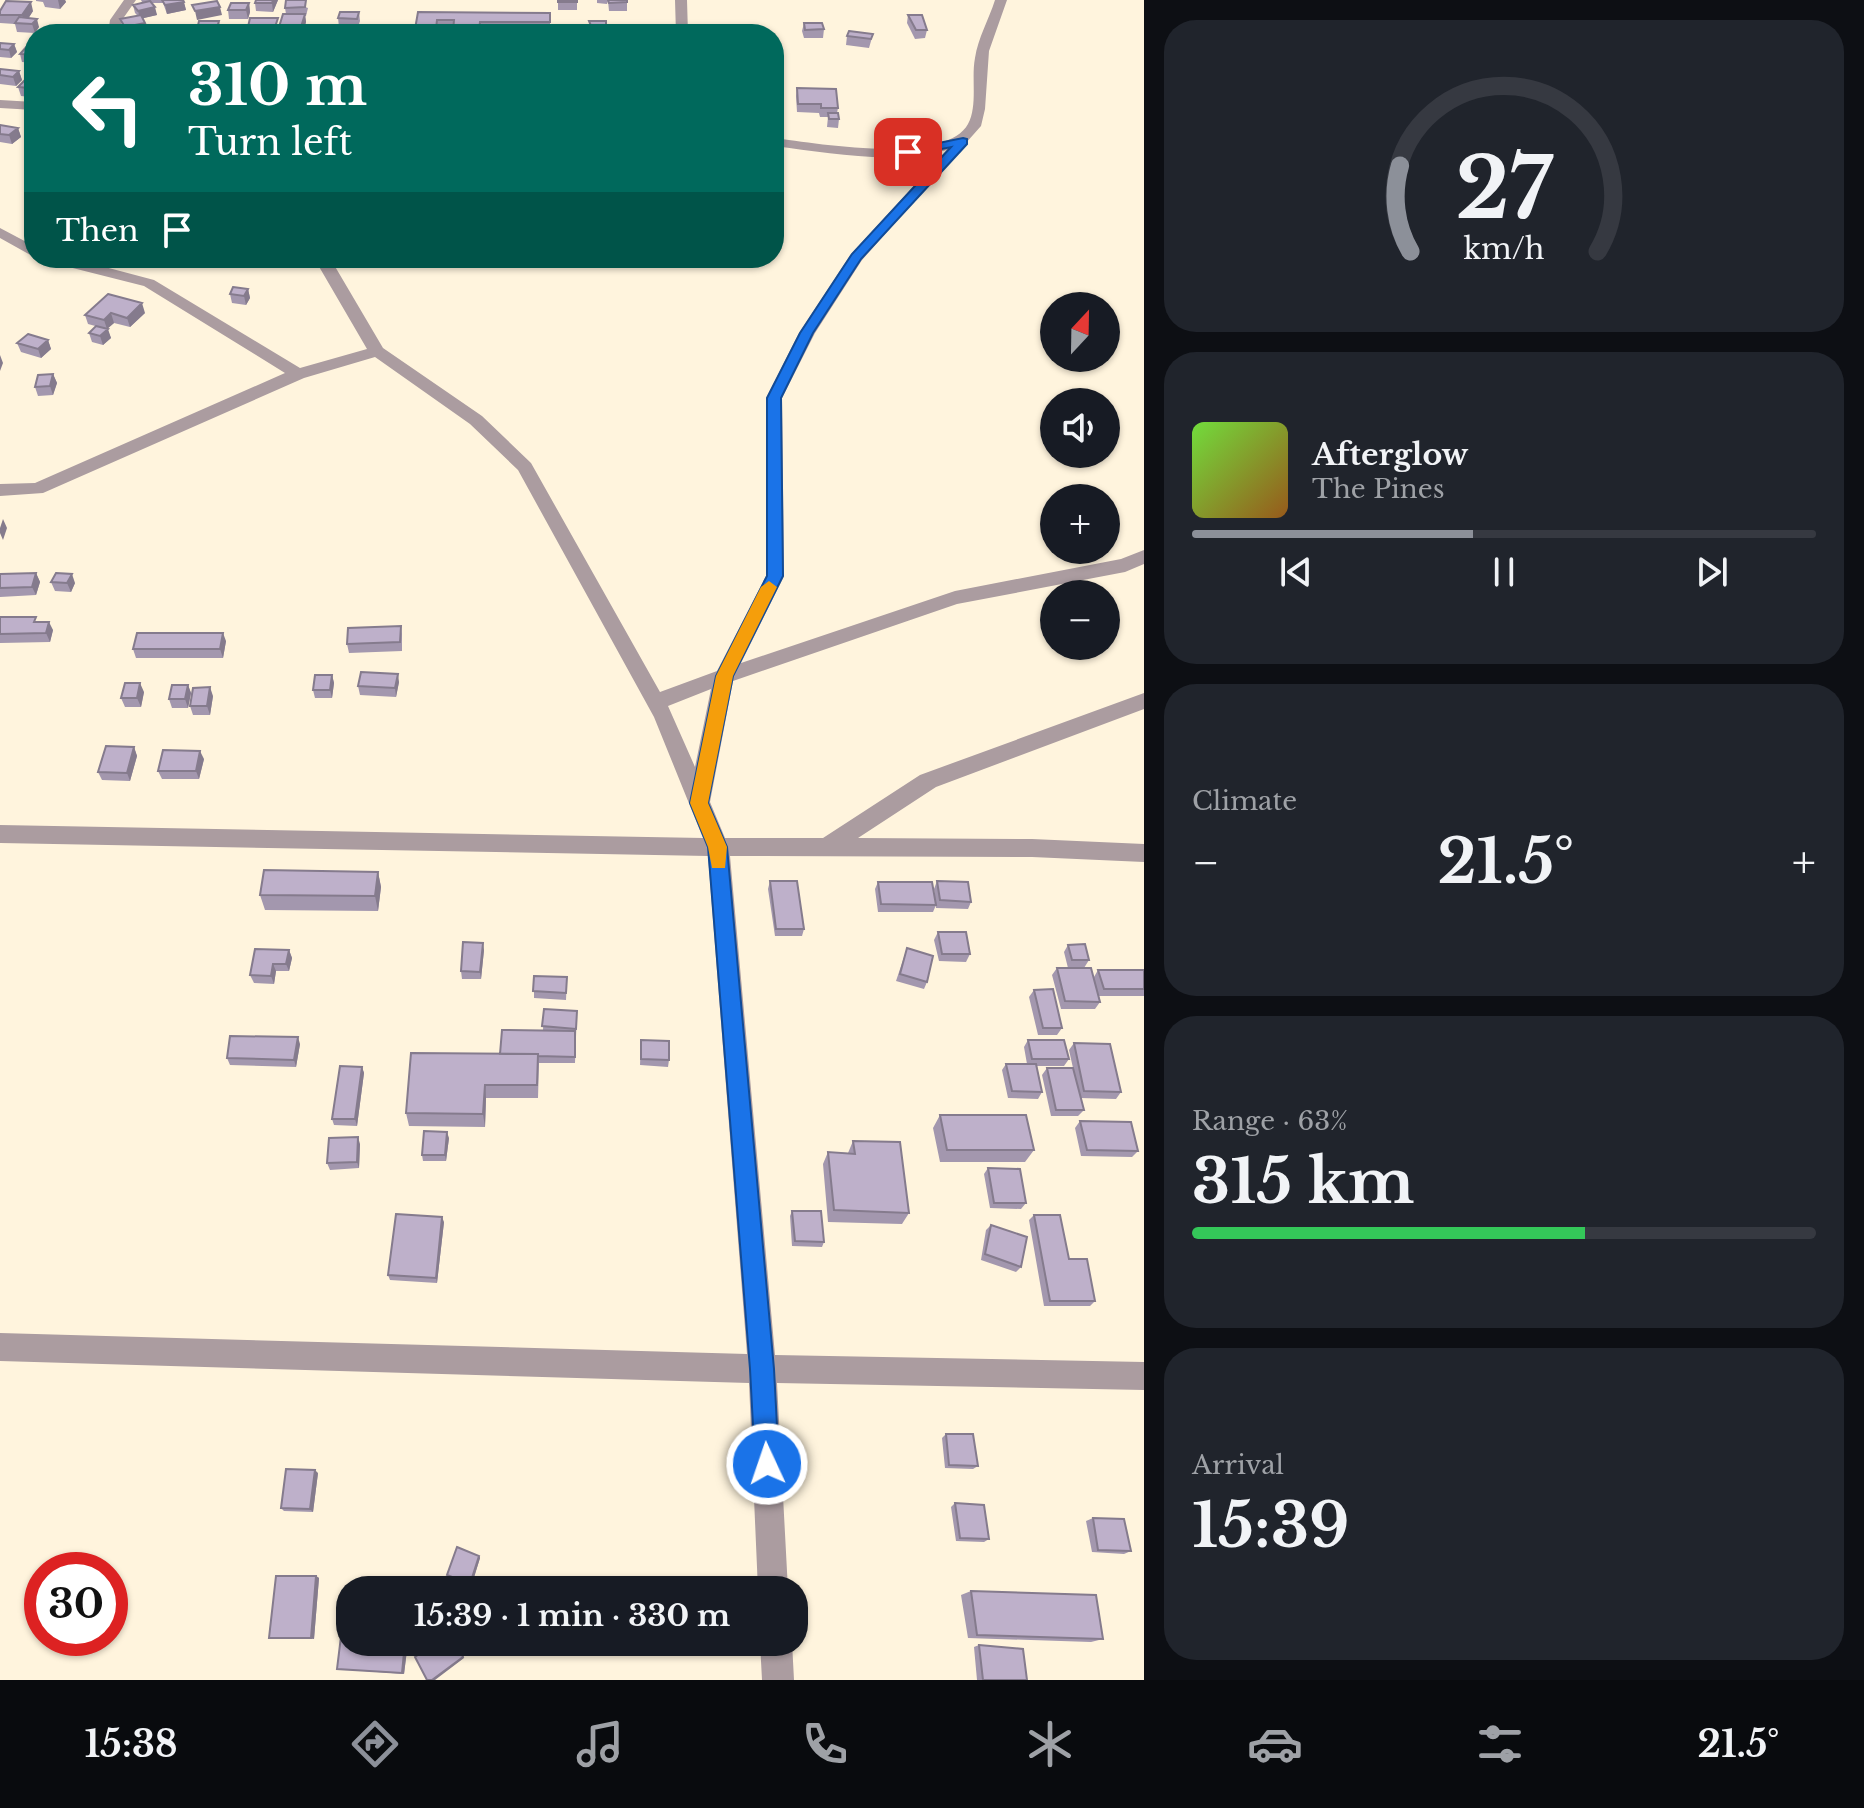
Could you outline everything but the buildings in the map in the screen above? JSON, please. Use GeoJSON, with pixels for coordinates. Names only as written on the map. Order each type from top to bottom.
{"type":"FeatureCollection","features":[{"type":"Feature","properties":{"kind":"street"},"geometry":{"type":"LineString","coordinates":[[115,24],[130,0]]}},
{"type":"Feature","properties":{"kind":"street"},"geometry":{"type":"LineString","coordinates":[[681,0],[682,24]]}},
{"type":"Feature","properties":{"kind":"street"},"geometry":{"type":"LineString","coordinates":[[699,803],[724,676],[775,576],[774,398],[807,333],[856,257],[974,128],[981,98],[981,57],[1001,0]]}},
{"type":"Feature","properties":{"kind":"street"},"geometry":{"type":"LineString","coordinates":[[0,104],[24,105]]}},
{"type":"Feature","properties":{"kind":"street"},"geometry":{"type":"LineString","coordinates":[[784,143],[908,152],[963,141]]}},
{"type":"Feature","properties":{"kind":"street"},"geometry":{"type":"LineString","coordinates":[[0,232],[24,246]]}},
{"type":"Feature","properties":{"kind":"street"},"geometry":{"type":"LineString","coordinates":[[98,268],[149,283],[298,374]]}},
{"type":"Feature","properties":{"kind":"street"},"geometry":{"type":"LineString","coordinates":[[328,268],[377,351],[476,420],[525,467],[656,702],[718,847],[762,1369],[772,1576]]}},
{"type":"Feature","properties":{"kind":"street"},"geometry":{"type":"LineString","coordinates":[[0,490],[37,489],[298,374],[377,351]]}},
{"type":"Feature","properties":{"kind":"street"},"geometry":{"type":"LineString","coordinates":[[656,702],[955,598],[1125,565],[1144,556]]}},
{"type":"Feature","properties":{"kind":"street"},"geometry":{"type":"LineString","coordinates":[[826,847],[928,781],[1144,701]]}},
{"type":"Feature","properties":{"kind":"street"},"geometry":{"type":"LineString","coordinates":[[0,834],[718,847],[1032,848],[1144,853]]}},
{"type":"Feature","properties":{"kind":"street"},"geometry":{"type":"LineString","coordinates":[[0,1347],[762,1369],[1144,1376]]}},
{"type":"Feature","properties":{"kind":"street"},"geometry":{"type":"LineString","coordinates":[[777,1656],[778,1680]]}},
{"type":"Feature","properties":{"kind":"slow traffic"},"geometry":{"type":"LineString","coordinates":[[719,863],[718,847],[699,803],[724,676],[769,587]]}},
{"type":"Feature","properties":{"kind":"route"},"geometry":{"type":"LineString","coordinates":[[767,1464],[762,1369],[718,847],[699,803],[724,676],[775,576],[774,398],[807,333],[856,257],[963,141],[908,152]]}}]}
